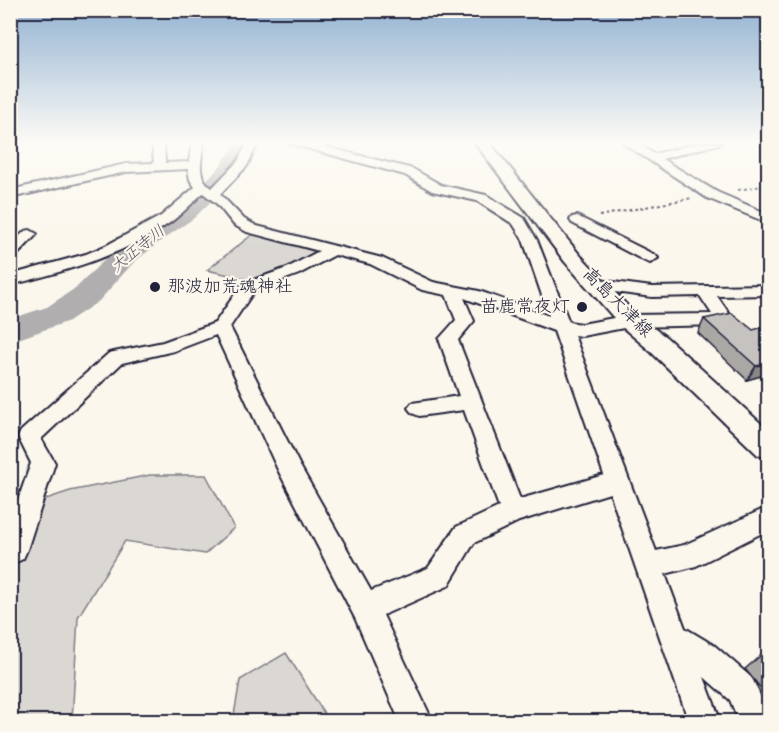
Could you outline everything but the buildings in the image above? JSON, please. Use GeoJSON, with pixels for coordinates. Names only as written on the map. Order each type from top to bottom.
{"type":"FeatureCollection","features":[{"type":"Feature","properties":{"kind":"main road","name":"高島大津線"},"geometry":{"type":"LineString","coordinates":[[509,177],[572,258],[629,321],[657,343],[768,447]]}},
{"type":"Feature","properties":{"kind":"street"},"geometry":{"type":"LineString","coordinates":[[10,194],[85,177]]}},
{"type":"Feature","properties":{"kind":"street"},"geometry":{"type":"LineString","coordinates":[[131,180],[134,177]]}},
{"type":"Feature","properties":{"kind":"street"},"geometry":{"type":"LineString","coordinates":[[196,177],[239,222],[252,229],[375,261],[428,286],[473,295],[562,327],[582,330],[629,321],[724,319],[704,290]]}},
{"type":"Feature","properties":{"kind":"street"},"geometry":{"type":"LineString","coordinates":[[10,280],[91,257],[112,248],[166,219],[225,177]]}},
{"type":"Feature","properties":{"kind":"street"},"geometry":{"type":"LineString","coordinates":[[419,177],[437,188],[481,198],[519,221],[530,240],[705,722]]}},
{"type":"Feature","properties":{"kind":"street"},"geometry":{"type":"LineString","coordinates":[[683,177],[712,195],[768,219]]}},
{"type":"Feature","properties":{"kind":"street"},"geometry":{"type":"LineString","coordinates":[[577,220],[650,258]]}},
{"type":"Feature","properties":{"kind":"street"},"geometry":{"type":"LineString","coordinates":[[10,254],[30,234]]}},
{"type":"Feature","properties":{"kind":"street"},"geometry":{"type":"LineString","coordinates":[[10,553],[14,550],[43,463],[29,437],[116,358],[167,347],[221,327],[248,288],[293,271],[333,250]]}},
{"type":"Feature","properties":{"kind":"street"},"geometry":{"type":"LineString","coordinates":[[598,285],[652,292],[768,290]]}},
{"type":"Feature","properties":{"kind":"street"},"geometry":{"type":"LineString","coordinates":[[453,291],[465,321],[448,339],[513,512]]}},
{"type":"Feature","properties":{"kind":"street"},"geometry":{"type":"LineString","coordinates":[[221,327],[290,470],[365,608],[417,722]]}},
{"type":"Feature","properties":{"kind":"street"},"geometry":{"type":"LineString","coordinates":[[419,408],[471,402]]}},
{"type":"Feature","properties":{"kind":"street"},"geometry":{"type":"LineString","coordinates":[[365,608],[438,577],[465,535],[513,512],[618,480]]}},
{"type":"Feature","properties":{"kind":"street"},"geometry":{"type":"LineString","coordinates":[[649,565],[687,557],[768,518]]}},
{"type":"Feature","properties":{"kind":"street"},"geometry":{"type":"LineString","coordinates":[[675,638],[704,657],[741,689],[756,722]]}},
{"type":"Feature","properties":{"kind":"path"},"geometry":{"type":"LineString","coordinates":[[577,220],[712,195]]}},
{"type":"Feature","properties":{"kind":"shaded area"},"geometry":{"type":"Polygon","coordinates":[[[253,234],[319,251],[283,270],[252,280],[207,270],[253,234]]]}},
{"type":"Feature","properties":{"kind":"shaded area"},"geometry":{"type":"Polygon","coordinates":[[[150,475],[206,475],[234,528],[205,554],[125,541],[78,617],[72,721],[11,721],[10,578],[16,573],[11,568],[10,511],[70,491],[150,475]]]}},
{"type":"Feature","properties":{"kind":"shaded area"},"geometry":{"type":"Polygon","coordinates":[[[286,653],[329,721],[233,721],[240,680],[286,653]]]}},
{"type":"Feature","properties":{"kind":"waterway","name":"大正寺川"},"geometry":{"type":"LineString","coordinates":[[10,331],[58,314],[88,294],[123,257],[149,236],[185,213],[223,177]]}},
{"type":"Feature","properties":{"kind":"place","name":"那波加荒魂神社"},"geometry":{"type":"Point","coordinates":[155,287]}},
{"type":"Feature","properties":{"kind":"place","name":"苗鹿常夜灯"},"geometry":{"type":"Point","coordinates":[582,307]}}]}
